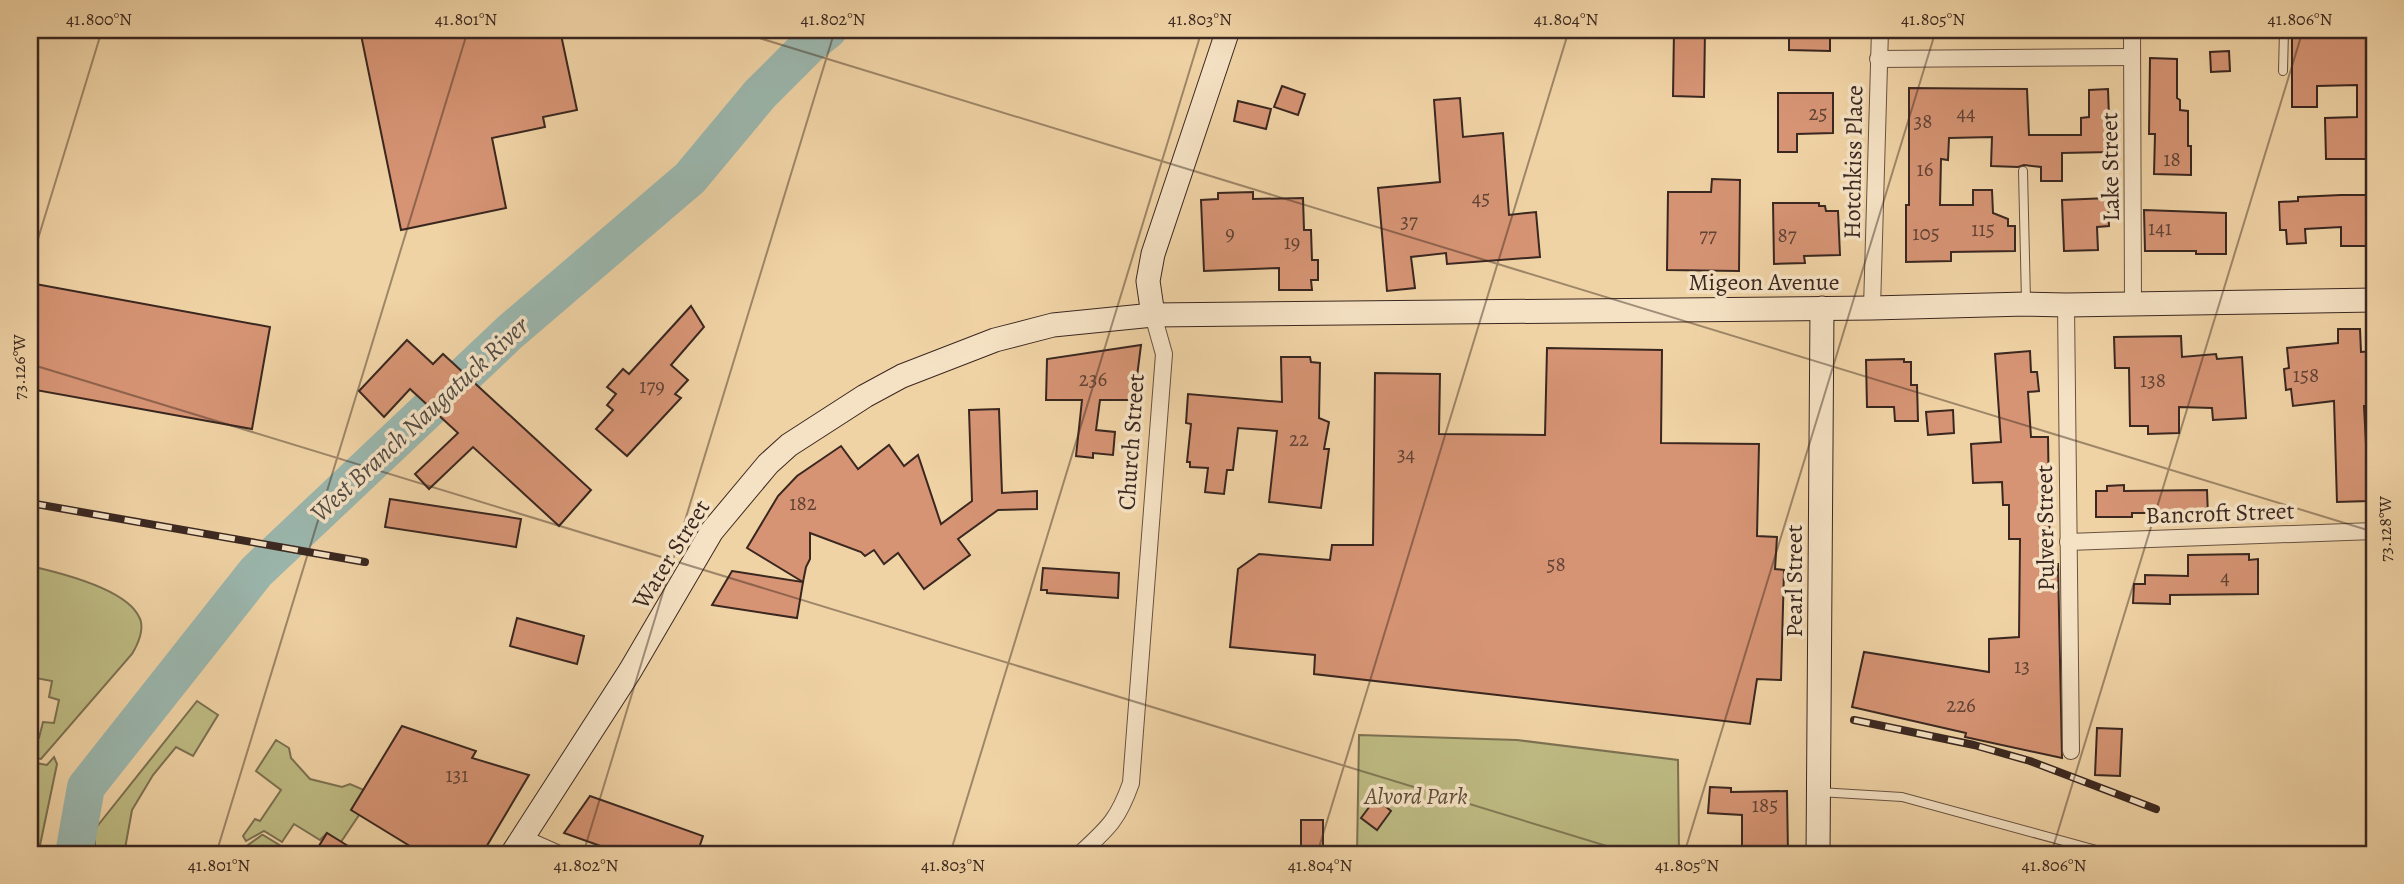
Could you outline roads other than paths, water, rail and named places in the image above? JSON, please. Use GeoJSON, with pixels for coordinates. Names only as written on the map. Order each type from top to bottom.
{"type":"FeatureCollection","features":[{"type":"Feature","properties":{"kind":"main road","name":"Church Street"},"geometry":{"type":"LineString","coordinates":[[1153,315],[1149,281],[1153,254],[1228,30]]}},
{"type":"Feature","properties":{"kind":"main road","name":"Migeon Avenue"},"geometry":{"type":"LineString","coordinates":[[1153,315],[2374,300]]}},
{"type":"Feature","properties":{"kind":"main road","name":"Pearl Street"},"geometry":{"type":"LineString","coordinates":[[1818,854],[1822,308]]}},
{"type":"Feature","properties":{"kind":"main road","name":"Water Street"},"geometry":{"type":"LineString","coordinates":[[517,846],[641,652],[712,531],[768,464],[789,445],[865,396],[902,376],[995,340],[1053,325],[1153,315]]}},
{"type":"Feature","properties":{"kind":"street","name":"Hotchkiss Place"},"geometry":{"type":"LineString","coordinates":[[1872,308],[1880,30]]}},
{"type":"Feature","properties":{"kind":"street","name":"Lake Street"},"geometry":{"type":"LineString","coordinates":[[2132,30],[2133,303]]}},
{"type":"Feature","properties":{"kind":"street","name":"Hotchkiss Place"},"geometry":{"type":"LineString","coordinates":[[1878,59],[2132,57]]}},
{"type":"Feature","properties":{"kind":"street","name":"Pulver Street"},"geometry":{"type":"LineString","coordinates":[[2066,305],[2071,751]]}},
{"type":"Feature","properties":{"kind":"street","name":"Church Street"},"geometry":{"type":"LineString","coordinates":[[1080,854],[1111,825],[1123,806],[1131,783],[1164,354],[1153,315]]}},
{"type":"Feature","properties":{"kind":"street","name":"Bancroft Street"},"geometry":{"type":"LineString","coordinates":[[2068,542],[2374,531]]}},
{"type":"Feature","properties":{"kind":"street"},"geometry":{"type":"LineString","coordinates":[[517,846],[559,854]]}},
{"type":"Feature","properties":{"kind":"lane"},"geometry":{"type":"LineString","coordinates":[[2283,71],[2284,30]]}},
{"type":"Feature","properties":{"kind":"lane"},"geometry":{"type":"LineString","coordinates":[[2024,171],[2026,304]]}},
{"type":"Feature","properties":{"kind":"lane"},"geometry":{"type":"LineString","coordinates":[[1819,792],[1902,797],[2110,854]]}},
{"type":"Feature","properties":{"kind":"waterway","name":"West Branch Naugatuck River"},"geometry":{"type":"LineString","coordinates":[[74,854],[86,787],[256,572],[510,332],[690,178],[760,94],[828,30]]}},
{"type":"Feature","properties":{"kind":"railway"},"geometry":{"type":"LineString","coordinates":[[30,503],[365,562]]}},
{"type":"Feature","properties":{"kind":"railway"},"geometry":{"type":"LineString","coordinates":[[1854,720],[1974,745],[2030,761],[2156,809]]}},
{"type":"Feature","properties":{"kind":"park label","name":"Alvord Park"},"geometry":{"type":"Point","coordinates":[1416,796]}}]}
